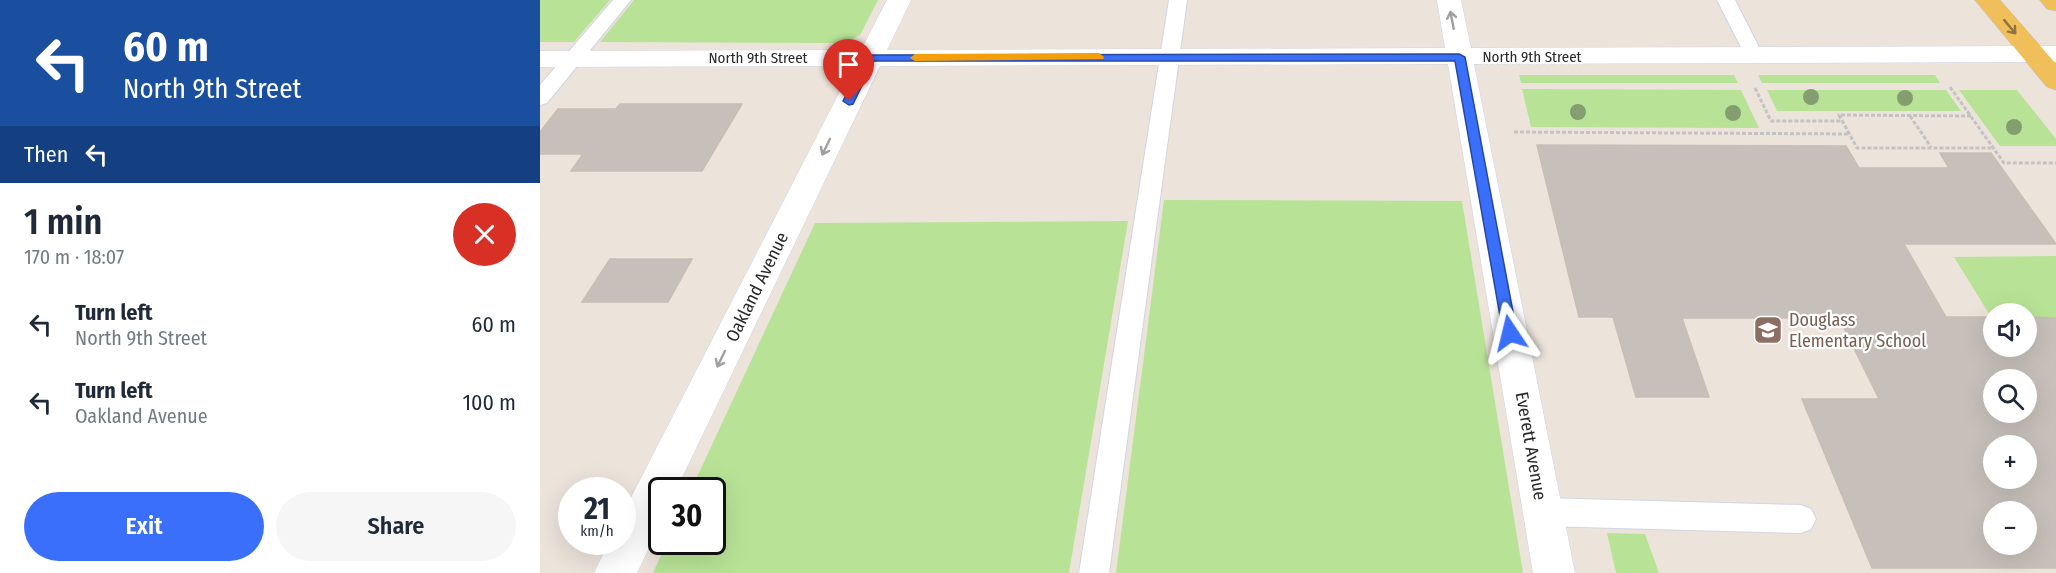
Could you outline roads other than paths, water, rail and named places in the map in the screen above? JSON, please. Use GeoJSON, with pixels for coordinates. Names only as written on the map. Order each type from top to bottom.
{"type":"FeatureCollection","features":[{"type":"Feature","properties":{"kind":"main road"},"geometry":{"type":"LineString","coordinates":[[1987,0],[2044,55],[2056,81]]}},
{"type":"Feature","properties":{"kind":"main road"},"geometry":{"type":"LineString","coordinates":[[2052,0],[2056,4]]}},
{"type":"Feature","properties":{"kind":"street","name":"Oakland Avenue"},"geometry":{"type":"LineString","coordinates":[[615,573],[899,0]]}},
{"type":"Feature","properties":{"kind":"street","name":"Everett Avenue"},"geometry":{"type":"LineString","coordinates":[[1449,0],[1554,573]]}},
{"type":"Feature","properties":{"kind":"street","name":"North 9th Street"},"geometry":{"type":"LineString","coordinates":[[540,58],[2044,55]]}},
{"type":"Feature","properties":{"kind":"lane"},"geometry":{"type":"LineString","coordinates":[[540,98],[622,0]]}},
{"type":"Feature","properties":{"kind":"lane"},"geometry":{"type":"LineString","coordinates":[[1094,573],[1178,0]]}},
{"type":"Feature","properties":{"kind":"lane"},"geometry":{"type":"LineString","coordinates":[[1726,0],[1755,57]]}},
{"type":"Feature","properties":{"kind":"lane"},"geometry":{"type":"LineString","coordinates":[[1543,512],[1802,519]]}},
{"type":"Feature","properties":{"kind":"place","name":"Douglass Elementary School"},"geometry":{"type":"Point","coordinates":[1768,330]}}]}
